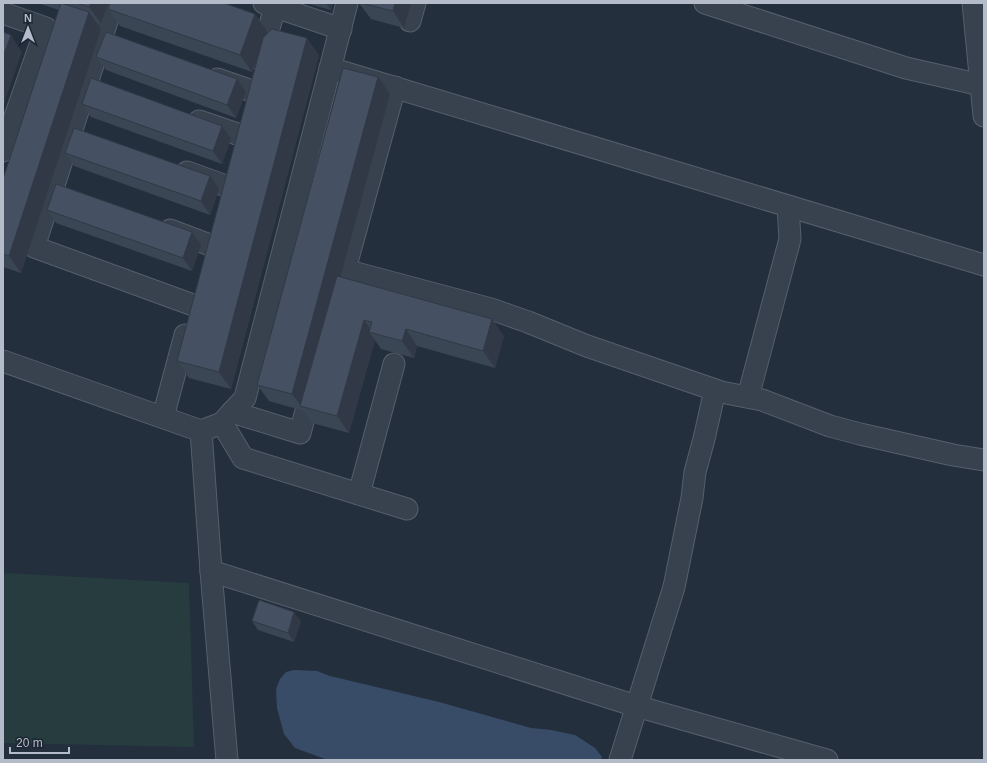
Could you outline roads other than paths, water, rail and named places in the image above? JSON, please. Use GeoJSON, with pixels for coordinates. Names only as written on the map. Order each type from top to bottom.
{"type":"FeatureCollection","features":[{"type":"Feature","properties":{"kind":"street"},"geometry":{"type":"LineString","coordinates":[[113,3],[110,40],[61,189],[34,247],[195,298],[163,417]]}},
{"type":"Feature","properties":{"kind":"street"},"geometry":{"type":"LineString","coordinates":[[3,361],[201,431],[227,417],[245,398],[347,3]]}},
{"type":"Feature","properties":{"kind":"street"},"geometry":{"type":"LineString","coordinates":[[705,3],[906,68],[981,85]]}},
{"type":"Feature","properties":{"kind":"street"},"geometry":{"type":"LineString","coordinates":[[973,3],[981,51],[981,85],[984,116]]}},
{"type":"Feature","properties":{"kind":"street"},"geometry":{"type":"LineString","coordinates":[[182,115],[238,143],[248,104],[269,4],[341,29]]}},
{"type":"Feature","properties":{"kind":"street"},"geometry":{"type":"LineString","coordinates":[[3,13],[46,28],[3,150]]}},
{"type":"Feature","properties":{"kind":"street"},"geometry":{"type":"LineString","coordinates":[[330,68],[984,265]]}},
{"type":"Feature","properties":{"kind":"street"},"geometry":{"type":"LineString","coordinates":[[199,72],[248,104]]}},
{"type":"Feature","properties":{"kind":"street"},"geometry":{"type":"LineString","coordinates":[[337,299],[395,87]]}},
{"type":"Feature","properties":{"kind":"street"},"geometry":{"type":"LineString","coordinates":[[167,164],[226,186]]}},
{"type":"Feature","properties":{"kind":"street"},"geometry":{"type":"LineString","coordinates":[[748,397],[790,238],[788,206]]}},
{"type":"Feature","properties":{"kind":"street"},"geometry":{"type":"LineString","coordinates":[[150,222],[210,245]]}},
{"type":"Feature","properties":{"kind":"street"},"geometry":{"type":"LineString","coordinates":[[345,270],[491,309],[587,346],[715,390],[762,400],[830,426],[952,455],[984,460]]}},
{"type":"Feature","properties":{"kind":"street"},"geometry":{"type":"LineString","coordinates":[[359,494],[394,364]]}},
{"type":"Feature","properties":{"kind":"street"},"geometry":{"type":"LineString","coordinates":[[227,417],[300,433],[319,366]]}},
{"type":"Feature","properties":{"kind":"street"},"geometry":{"type":"LineString","coordinates":[[620,760],[674,587],[696,472],[715,390]]}},
{"type":"Feature","properties":{"kind":"street"},"geometry":{"type":"LineString","coordinates":[[227,417],[243,458],[407,508]]}},
{"type":"Feature","properties":{"kind":"street"},"geometry":{"type":"LineString","coordinates":[[201,431],[227,760]]}},
{"type":"Feature","properties":{"kind":"street"},"geometry":{"type":"LineString","coordinates":[[211,571],[636,706],[827,760]]}},
{"type":"Feature","properties":{"kind":"water"},"geometry":{"type":"Polygon","coordinates":[[[294,670],[317,671],[330,676],[439,702],[531,728],[575,735],[595,748],[602,757],[601,760],[328,760],[295,748],[284,734],[277,708],[276,689],[280,679],[286,672],[294,670]]]}}]}
